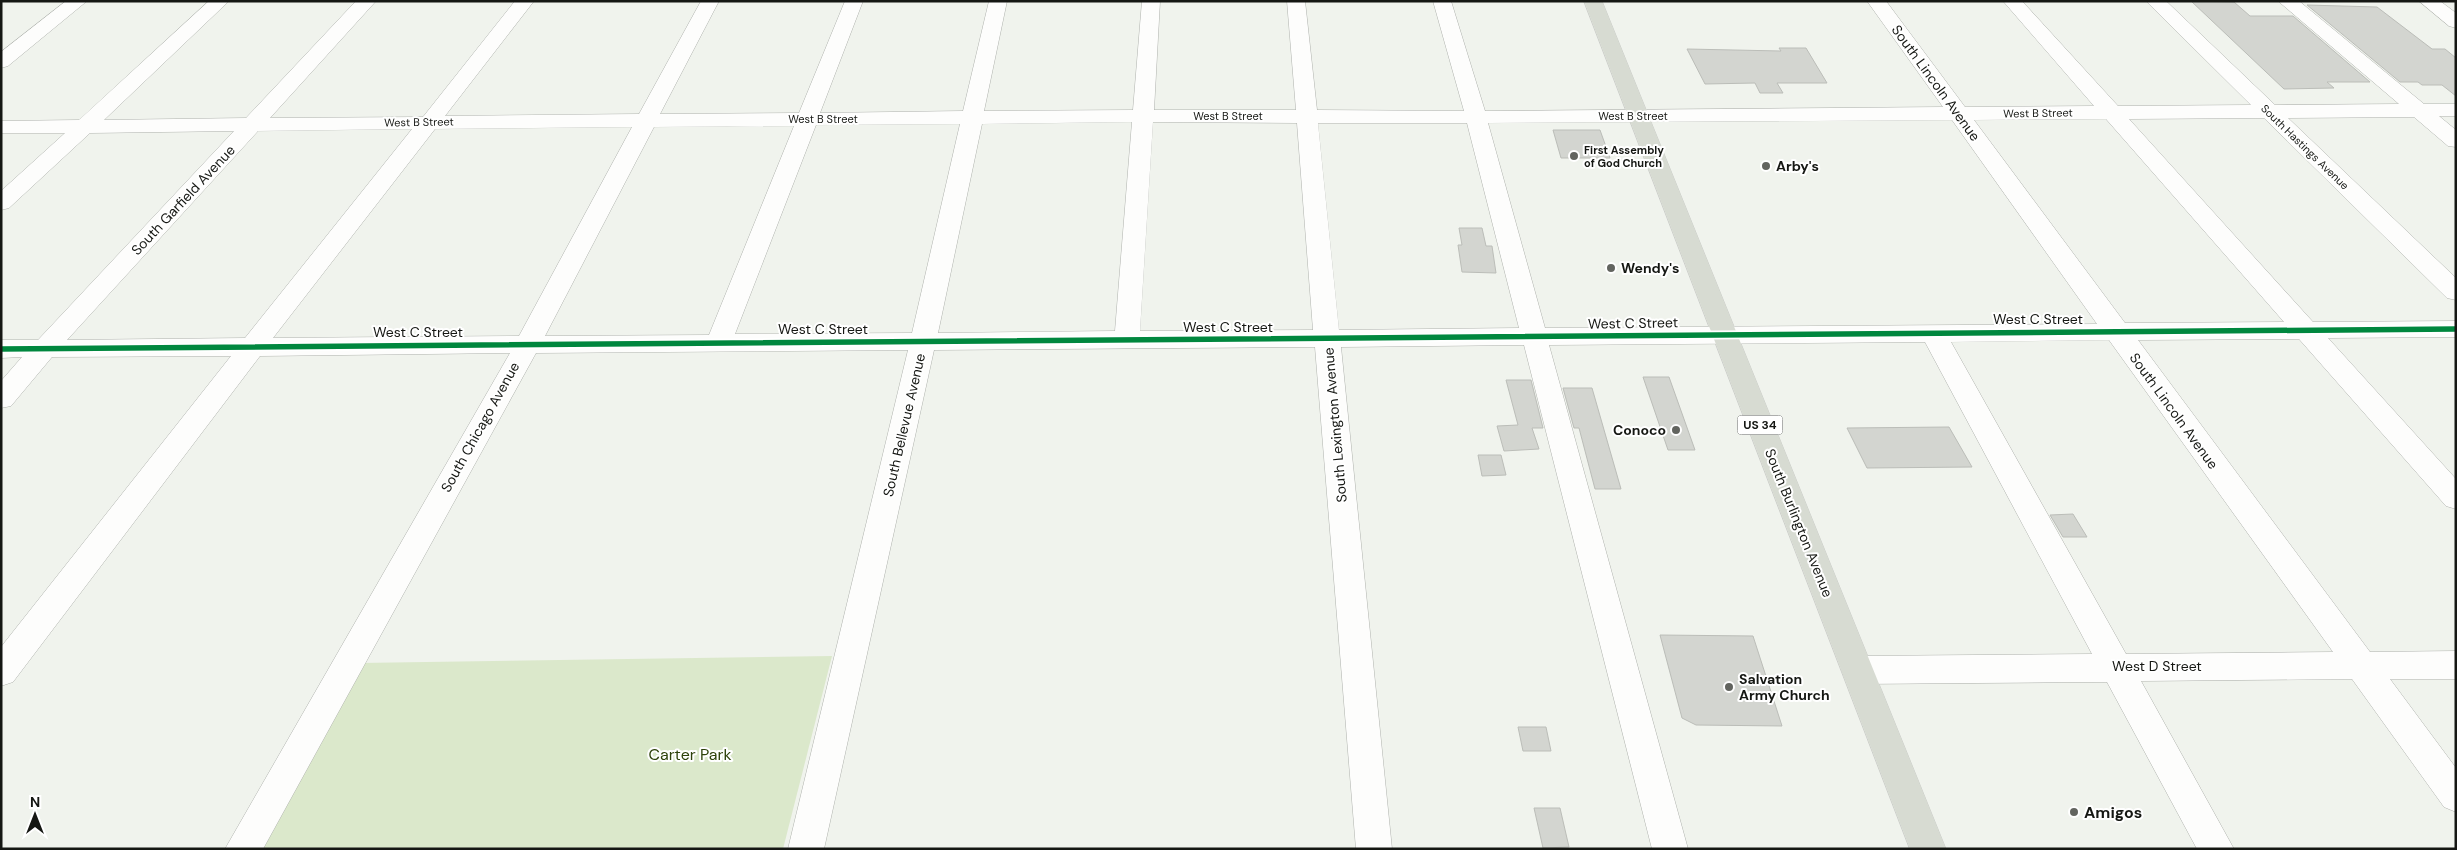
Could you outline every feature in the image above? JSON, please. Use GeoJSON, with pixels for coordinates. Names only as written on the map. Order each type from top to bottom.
{"type":"FeatureCollection","features":[{"type":"Feature","properties":{"kind":"highway","name":"South Burlington Avenue"},"geometry":{"type":"LineString","coordinates":[[1593,1],[1928,849]]}},
{"type":"Feature","properties":{"kind":"street"},"geometry":{"type":"LineString","coordinates":[[1,62],[78,1]]}},
{"type":"Feature","properties":{"kind":"street"},"geometry":{"type":"LineString","coordinates":[[1,203],[220,1]]}},
{"type":"Feature","properties":{"kind":"street","name":"South Garfield Avenue"},"geometry":{"type":"LineString","coordinates":[[1,399],[45,348],[366,1]]}},
{"type":"Feature","properties":{"kind":"street"},"geometry":{"type":"LineString","coordinates":[[1,672],[525,1]]}},
{"type":"Feature","properties":{"kind":"street","name":"South Chicago Avenue"},"geometry":{"type":"LineString","coordinates":[[243,849],[528,344],[710,1]]}},
{"type":"Feature","properties":{"kind":"street"},"geometry":{"type":"LineString","coordinates":[[719,343],[854,1]]}},
{"type":"Feature","properties":{"kind":"street","name":"South Bellevue Avenue"},"geometry":{"type":"LineString","coordinates":[[806,849],[923,341],[998,1]]}},
{"type":"Feature","properties":{"kind":"street"},"geometry":{"type":"LineString","coordinates":[[1127,340],[1141,116],[1151,1]]}},
{"type":"Feature","properties":{"kind":"street","name":"South Lexington Avenue"},"geometry":{"type":"LineString","coordinates":[[1296,1],[1374,849]]}},
{"type":"Feature","properties":{"kind":"street"},"geometry":{"type":"LineString","coordinates":[[1442,1],[1476,117],[1533,338],[1670,849]]}},
{"type":"Feature","properties":{"kind":"street","name":"South Lincoln Avenue"},"geometry":{"type":"LineString","coordinates":[[1876,1],[2456,796]]}},
{"type":"Feature","properties":{"kind":"street"},"geometry":{"type":"LineString","coordinates":[[2012,1],[2456,498]]}},
{"type":"Feature","properties":{"kind":"street","name":"South Hastings Avenue"},"geometry":{"type":"LineString","coordinates":[[2156,1],[2456,292]]}},
{"type":"Feature","properties":{"kind":"street"},"geometry":{"type":"LineString","coordinates":[[2287,1],[2456,141]]}},
{"type":"Feature","properties":{"kind":"street"},"geometry":{"type":"LineString","coordinates":[[2428,1],[2456,22]]}},
{"type":"Feature","properties":{"kind":"street","name":"West B Street"},"geometry":{"type":"LineString","coordinates":[[1,127],[1141,116],[1476,117],[2456,110]]}},
{"type":"Feature","properties":{"kind":"street","name":"West C Street"},"geometry":{"type":"LineString","coordinates":[[1,349],[2456,329]]}},
{"type":"Feature","properties":{"kind":"street"},"geometry":{"type":"LineString","coordinates":[[1932,333],[2216,849]]}},
{"type":"Feature","properties":{"kind":"street","name":"West D Street"},"geometry":{"type":"LineString","coordinates":[[1858,670],[2456,664]]}},
{"type":"Feature","properties":{"kind":"green space","name":"Carter Park"},"geometry":{"type":"Polygon","coordinates":[[[832,656],[783,849],[259,849],[359,663],[832,656]]]}},
{"type":"Feature","properties":{"kind":"building"},"geometry":{"type":"Polygon","coordinates":[[[2191,1],[2234,2],[2250,16],[2293,16],[2370,82],[2327,82],[2334,88],[2284,89],[2191,1]]]}},
{"type":"Feature","properties":{"kind":"building"},"geometry":{"type":"Polygon","coordinates":[[[2307,5],[2377,7],[2432,49],[2445,49],[2456,58],[2456,96],[2442,85],[2400,82],[2307,5]]]}},
{"type":"Feature","properties":{"kind":"building"},"geometry":{"type":"Polygon","coordinates":[[[1779,48],[1806,48],[1827,83],[1777,83],[1783,93],[1760,93],[1755,83],[1705,84],[1687,49],[1781,51],[1779,48]]]}},
{"type":"Feature","properties":{"kind":"building"},"geometry":{"type":"Polygon","coordinates":[[[1553,130],[1600,130],[1610,158],[1561,158],[1553,130]]]}},
{"type":"Feature","properties":{"kind":"building"},"geometry":{"type":"Polygon","coordinates":[[[1459,228],[1482,228],[1486,246],[1492,246],[1496,273],[1462,272],[1458,245],[1462,245],[1459,228]]]}},
{"type":"Feature","properties":{"kind":"building"},"geometry":{"type":"Polygon","coordinates":[[[1643,377],[1669,377],[1695,450],[1668,450],[1643,377]]]}},
{"type":"Feature","properties":{"kind":"building"},"geometry":{"type":"Polygon","coordinates":[[[1506,380],[1531,380],[1543,428],[1532,428],[1539,449],[1504,451],[1497,426],[1518,425],[1506,380]]]}},
{"type":"Feature","properties":{"kind":"building"},"geometry":{"type":"Polygon","coordinates":[[[1563,388],[1592,388],[1621,489],[1595,489],[1579,428],[1574,428],[1563,388]]]}},
{"type":"Feature","properties":{"kind":"building"},"geometry":{"type":"Polygon","coordinates":[[[1949,427],[1972,467],[1867,468],[1847,428],[1949,427]]]}},
{"type":"Feature","properties":{"kind":"building"},"geometry":{"type":"Polygon","coordinates":[[[1478,455],[1501,455],[1506,475],[1482,476],[1478,455]]]}},
{"type":"Feature","properties":{"kind":"building"},"geometry":{"type":"Polygon","coordinates":[[[2073,514],[2087,537],[2063,537],[2050,515],[2073,514]]]}},
{"type":"Feature","properties":{"kind":"building"},"geometry":{"type":"Polygon","coordinates":[[[1660,635],[1753,636],[1782,726],[1696,725],[1682,718],[1660,635]]]}},
{"type":"Feature","properties":{"kind":"building"},"geometry":{"type":"Polygon","coordinates":[[[1518,727],[1546,727],[1551,751],[1523,751],[1518,727]]]}},
{"type":"Feature","properties":{"kind":"building"},"geometry":{"type":"Polygon","coordinates":[[[1534,808],[1560,808],[1569,847],[1543,848],[1534,808]]]}},
{"type":"Feature","properties":{"kind":"cycle path"},"geometry":{"type":"LineString","coordinates":[[1,349],[2456,329]]}},
{"type":"Feature","properties":{"kind":"place","name":"First Assembly of God Church"},"geometry":{"type":"Point","coordinates":[1574,156]}},
{"type":"Feature","properties":{"kind":"place","name":"Arby's"},"geometry":{"type":"Point","coordinates":[1766,166]}},
{"type":"Feature","properties":{"kind":"place","name":"Wendy's"},"geometry":{"type":"Point","coordinates":[1611,268]}},
{"type":"Feature","properties":{"kind":"place","name":"Conoco"},"geometry":{"type":"Point","coordinates":[1676,430]}},
{"type":"Feature","properties":{"kind":"place","name":"Salvation Army Church"},"geometry":{"type":"Point","coordinates":[1729,687]}},
{"type":"Feature","properties":{"kind":"place","name":"Amigos"},"geometry":{"type":"Point","coordinates":[2074,812]}}]}
